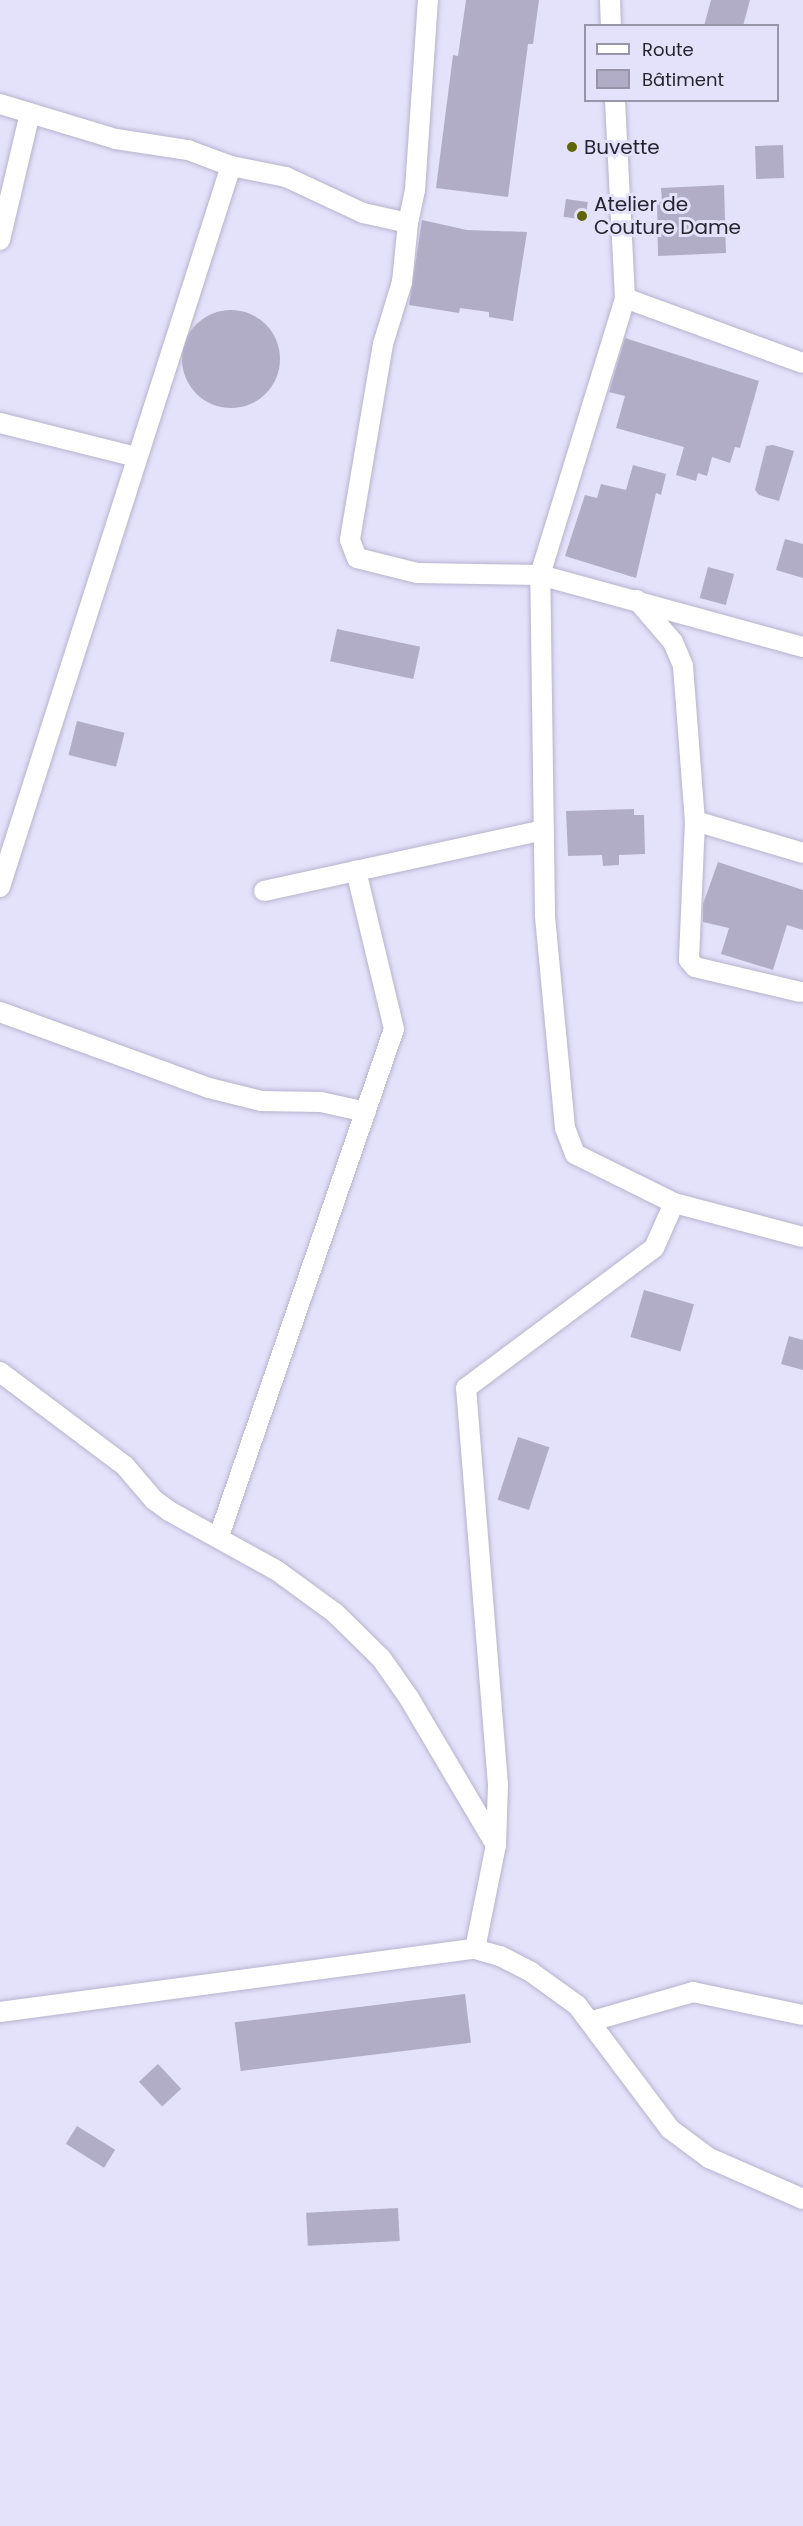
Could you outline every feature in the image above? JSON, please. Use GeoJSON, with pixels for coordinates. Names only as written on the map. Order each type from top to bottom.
{"type":"FeatureCollection","features":[{"type":"Feature","properties":{"kind":"street"},"geometry":{"type":"LineString","coordinates":[[610,0],[611,24]]}},
{"type":"Feature","properties":{"kind":"street"},"geometry":{"type":"LineString","coordinates":[[422,1],[415,190],[408,223],[402,282],[383,344],[362,462],[351,550],[357,558],[417,573],[540,574],[803,647]]}},
{"type":"Feature","properties":{"kind":"street"},"geometry":{"type":"LineString","coordinates":[[615,102],[625,298],[540,574],[545,915],[565,1128],[575,1154],[674,1203],[803,1237]]}},
{"type":"Feature","properties":{"kind":"street"},"geometry":{"type":"LineString","coordinates":[[0,104],[116,139],[188,150],[231,165],[286,177],[363,213],[408,223]]}},
{"type":"Feature","properties":{"kind":"street"},"geometry":{"type":"LineString","coordinates":[[0,240],[30,113]]}},
{"type":"Feature","properties":{"kind":"street"},"geometry":{"type":"LineString","coordinates":[[0,887],[231,165]]}},
{"type":"Feature","properties":{"kind":"street"},"geometry":{"type":"LineString","coordinates":[[625,298],[803,363]]}},
{"type":"Feature","properties":{"kind":"street"},"geometry":{"type":"LineString","coordinates":[[0,423],[136,457]]}},
{"type":"Feature","properties":{"kind":"street"},"geometry":{"type":"LineString","coordinates":[[637,600],[673,642],[683,666],[695,821],[689,960],[695,967],[800,992]]}},
{"type":"Feature","properties":{"kind":"street"},"geometry":{"type":"LineString","coordinates":[[695,821],[803,853]]}},
{"type":"Feature","properties":{"kind":"street"},"geometry":{"type":"LineString","coordinates":[[264,891],[543,830]]}},
{"type":"Feature","properties":{"kind":"street"},"geometry":{"type":"LineString","coordinates":[[219,1536],[394,1029],[394,1019],[356,871]]}},
{"type":"Feature","properties":{"kind":"street"},"geometry":{"type":"LineString","coordinates":[[0,1012],[208,1088],[261,1101],[321,1102],[366,1112]]}},
{"type":"Feature","properties":{"kind":"street"},"geometry":{"type":"LineString","coordinates":[[475,1949],[496,1845],[498,1785],[466,1388],[654,1248],[674,1203]]}},
{"type":"Feature","properties":{"kind":"street"},"geometry":{"type":"LineString","coordinates":[[0,1372],[125,1466],[154,1500],[276,1570],[336,1612],[381,1658],[496,1845]]}},
{"type":"Feature","properties":{"kind":"street"},"geometry":{"type":"LineString","coordinates":[[0,2012],[475,1949],[500,1956],[531,1972],[577,2005],[592,2021],[670,2129],[710,2158],[803,2199]]}},
{"type":"Feature","properties":{"kind":"street"},"geometry":{"type":"LineString","coordinates":[[592,2021],[693,1992],[803,2015]]}},
{"type":"Feature","properties":{"kind":"building"},"geometry":{"type":"Polygon","coordinates":[[[466,0],[539,0],[533,44],[528,44],[508,197],[436,188],[453,55],[458,56],[466,0]]]}},
{"type":"Feature","properties":{"kind":"building"},"geometry":{"type":"Polygon","coordinates":[[[711,0],[750,0],[744,24],[705,24],[711,0]]]}},
{"type":"Feature","properties":{"kind":"building"},"geometry":{"type":"Polygon","coordinates":[[[783,145],[784,178],[756,179],[755,146],[783,145]]]}},
{"type":"Feature","properties":{"kind":"building"},"geometry":{"type":"Polygon","coordinates":[[[724,185],[726,253],[658,256],[657,202],[662,202],[661,188],[724,185]]]}},
{"type":"Feature","properties":{"kind":"building"},"geometry":{"type":"Polygon","coordinates":[[[566,199],[588,202],[585,220],[563,217],[566,199]]]}},
{"type":"Feature","properties":{"kind":"building"},"geometry":{"type":"Polygon","coordinates":[[[422,220],[467,230],[527,232],[513,321],[489,317],[489,312],[460,308],[459,313],[409,305],[422,220]]]}},
{"type":"Feature","properties":{"kind":"building"},"geometry":{"type":"Polygon","coordinates":[[[231,310],[250,314],[266,324],[276,340],[280,359],[276,378],[266,394],[250,404],[231,408],[212,404],[196,394],[186,378],[182,359],[186,340],[196,324],[212,314],[231,310]]]}},
{"type":"Feature","properties":{"kind":"building"},"geometry":{"type":"Polygon","coordinates":[[[625,338],[759,381],[740,448],[735,447],[730,463],[712,457],[707,476],[698,473],[696,481],[676,475],[684,447],[616,428],[625,396],[609,392],[625,338]]]}},
{"type":"Feature","properties":{"kind":"building"},"geometry":{"type":"Polygon","coordinates":[[[773,445],[794,451],[779,501],[759,495],[755,490],[766,446],[773,445]]]}},
{"type":"Feature","properties":{"kind":"building"},"geometry":{"type":"Polygon","coordinates":[[[633,465],[666,474],[661,495],[656,493],[636,578],[565,556],[585,495],[597,498],[601,484],[626,490],[633,465]]]}},
{"type":"Feature","properties":{"kind":"building"},"geometry":{"type":"Polygon","coordinates":[[[785,539],[803,544],[803,578],[776,570],[785,539]]]}},
{"type":"Feature","properties":{"kind":"building"},"geometry":{"type":"Polygon","coordinates":[[[708,567],[734,574],[726,605],[700,598],[708,567]]]}},
{"type":"Feature","properties":{"kind":"building"},"geometry":{"type":"Polygon","coordinates":[[[337,629],[420,647],[413,679],[330,661],[337,629]]]}},
{"type":"Feature","properties":{"kind":"building"},"geometry":{"type":"Polygon","coordinates":[[[77,721],[125,733],[116,767],[69,755],[77,721]]]}},
{"type":"Feature","properties":{"kind":"building"},"geometry":{"type":"Polygon","coordinates":[[[634,809],[634,815],[644,815],[645,854],[619,855],[619,865],[603,866],[602,855],[568,856],[566,811],[634,809]]]}},
{"type":"Feature","properties":{"kind":"building"},"geometry":{"type":"Polygon","coordinates":[[[718,862],[803,890],[803,930],[787,925],[773,970],[721,954],[729,928],[703,922],[703,904],[718,862]]]}},
{"type":"Feature","properties":{"kind":"building"},"geometry":{"type":"Polygon","coordinates":[[[644,1290],[694,1304],[680,1351],[630,1337],[644,1290]]]}},
{"type":"Feature","properties":{"kind":"building"},"geometry":{"type":"Polygon","coordinates":[[[789,1336],[803,1340],[803,1370],[781,1364],[789,1336]]]}},
{"type":"Feature","properties":{"kind":"building"},"geometry":{"type":"Polygon","coordinates":[[[518,1437],[549,1447],[529,1510],[498,1500],[518,1437]]]}},
{"type":"Feature","properties":{"kind":"building"},"geometry":{"type":"Polygon","coordinates":[[[465,1994],[471,2043],[241,2071],[235,2022],[465,1994]]]}},
{"type":"Feature","properties":{"kind":"building"},"geometry":{"type":"Polygon","coordinates":[[[158,2064],[181,2089],[162,2107],[139,2082],[158,2064]]]}},
{"type":"Feature","properties":{"kind":"building"},"geometry":{"type":"Polygon","coordinates":[[[77,2126],[115,2150],[104,2168],[66,2144],[77,2126]]]}},
{"type":"Feature","properties":{"kind":"building"},"geometry":{"type":"Polygon","coordinates":[[[398,2208],[400,2241],[308,2246],[306,2213],[398,2208]]]}},
{"type":"Feature","properties":{"kind":"place","name":"Buvette"},"geometry":{"type":"Point","coordinates":[572,147]}},
{"type":"Feature","properties":{"kind":"place","name":"Atelier de Couture Dame"},"geometry":{"type":"Point","coordinates":[582,216]}}]}
